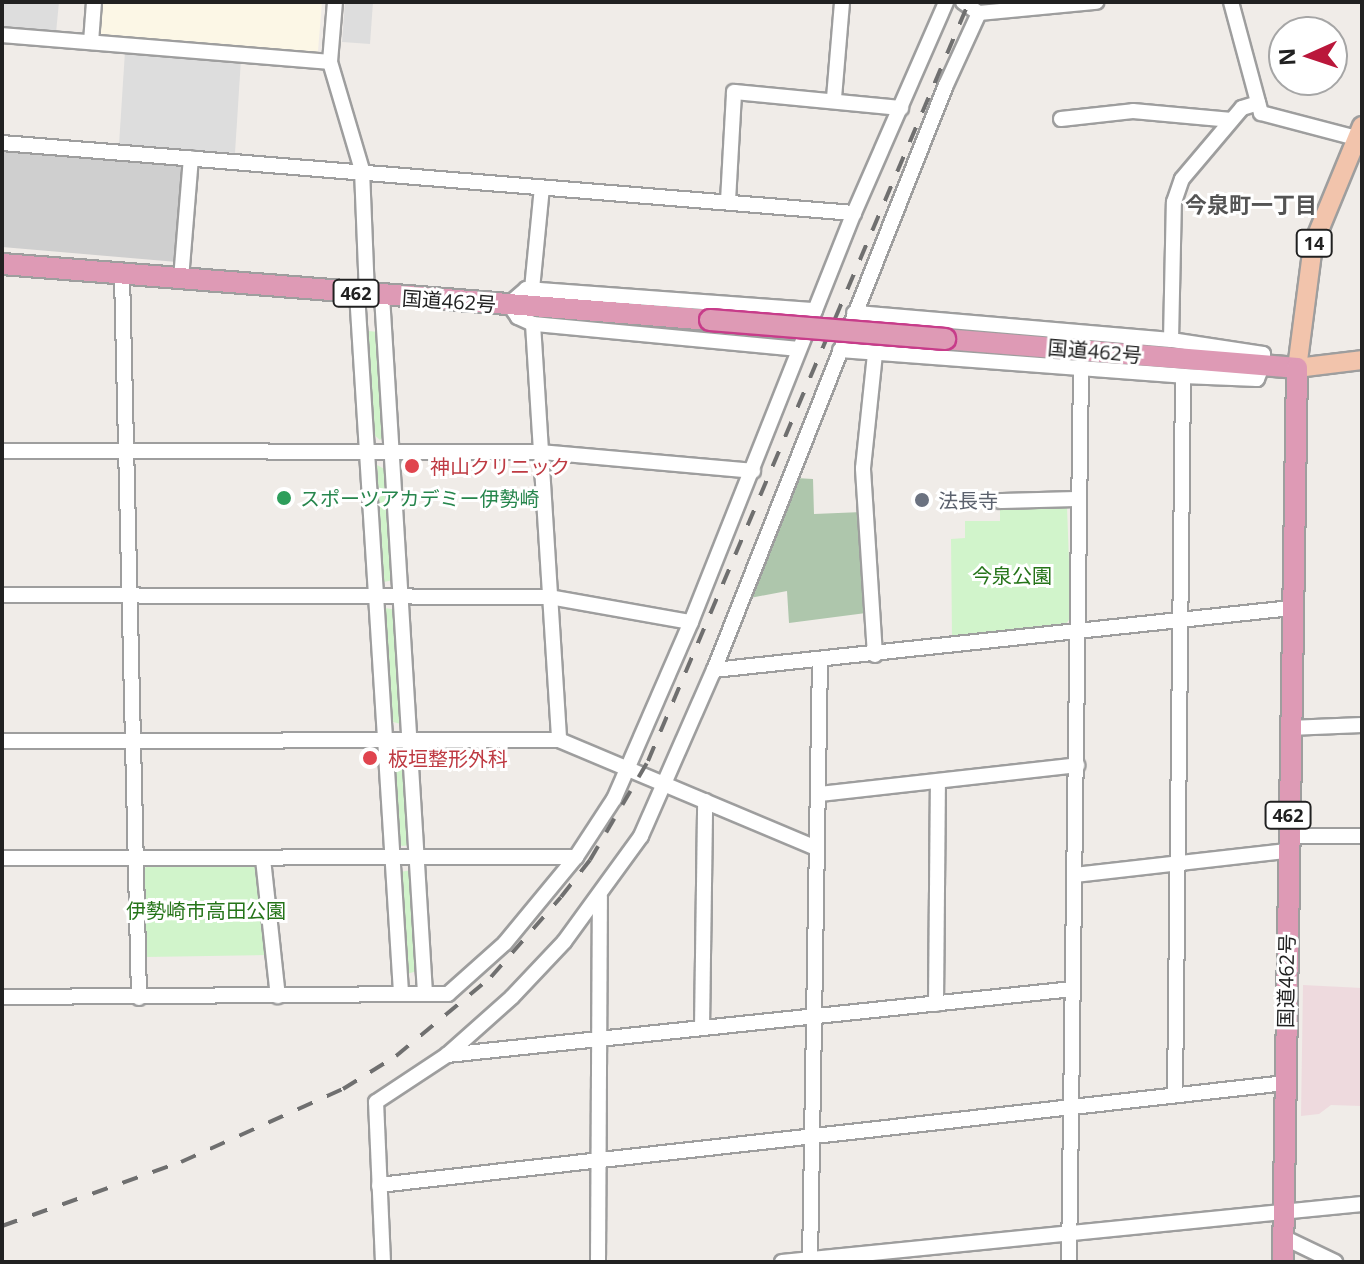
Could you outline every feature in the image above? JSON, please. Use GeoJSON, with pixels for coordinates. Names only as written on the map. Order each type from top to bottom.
{"type":"FeatureCollection","features":[{"type":"Feature","properties":{"kind":"highway","name":"国道462号"},"geometry":{"type":"LineString","coordinates":[[2,264],[1297,368],[1287,843],[1283,1262]]}},
{"type":"Feature","properties":{"kind":"main road","name":"14"},"geometry":{"type":"LineString","coordinates":[[1297,368],[1313,245],[1359,132]]}},
{"type":"Feature","properties":{"kind":"main road"},"geometry":{"type":"LineString","coordinates":[[1297,368],[1362,360]]}},
{"type":"Feature","properties":{"kind":"street"},"geometry":{"type":"LineString","coordinates":[[91,42],[94,2]]}},
{"type":"Feature","properties":{"kind":"street"},"geometry":{"type":"LineString","coordinates":[[335,2],[330,62],[362,170],[369,295],[368,452],[401,993]]}},
{"type":"Feature","properties":{"kind":"street"},"geometry":{"type":"LineString","coordinates":[[834,98],[842,2]]}},
{"type":"Feature","properties":{"kind":"street"},"geometry":{"type":"LineString","coordinates":[[2,997],[139,998],[456,991],[505,943],[576,857],[627,770],[753,471],[854,213],[946,2]]}},
{"type":"Feature","properties":{"kind":"street"},"geometry":{"type":"LineString","coordinates":[[963,2],[979,13],[1096,2]]}},
{"type":"Feature","properties":{"kind":"street"},"geometry":{"type":"LineString","coordinates":[[1231,2],[1261,113],[1359,132]]}},
{"type":"Feature","properties":{"kind":"street"},"geometry":{"type":"LineString","coordinates":[[383,1262],[376,1102],[447,1055],[512,997],[600,896],[665,787],[854,313],[979,13]]}},
{"type":"Feature","properties":{"kind":"street"},"geometry":{"type":"LineString","coordinates":[[2,35],[330,62]]}},
{"type":"Feature","properties":{"kind":"street"},"geometry":{"type":"LineString","coordinates":[[728,201],[734,92],[834,98],[901,108]]}},
{"type":"Feature","properties":{"kind":"street"},"geometry":{"type":"LineString","coordinates":[[1171,340],[1174,202],[1182,179],[1242,108],[1258,103]]}},
{"type":"Feature","properties":{"kind":"street"},"geometry":{"type":"LineString","coordinates":[[1061,119],[1133,111],[1232,120]]}},
{"type":"Feature","properties":{"kind":"street"},"geometry":{"type":"LineString","coordinates":[[2,143],[362,170],[854,213]]}},
{"type":"Feature","properties":{"kind":"street"},"geometry":{"type":"LineString","coordinates":[[181,279],[191,158]]}},
{"type":"Feature","properties":{"kind":"street"},"geometry":{"type":"LineString","coordinates":[[532,289],[542,187]]}},
{"type":"Feature","properties":{"kind":"street"},"geometry":{"type":"LineString","coordinates":[[122,275],[139,998]]}},
{"type":"Feature","properties":{"kind":"street"},"geometry":{"type":"LineString","coordinates":[[799,349],[533,324],[518,317],[509,304],[532,289],[815,310]]}},
{"type":"Feature","properties":{"kind":"street"},"geometry":{"type":"LineString","coordinates":[[369,295],[393,453],[425,993]]}},
{"type":"Feature","properties":{"kind":"street"},"geometry":{"type":"LineString","coordinates":[[840,350],[1257,379],[1263,364],[1263,354],[1171,340],[854,313]]}},
{"type":"Feature","properties":{"kind":"street"},"geometry":{"type":"LineString","coordinates":[[533,324],[559,740]]}},
{"type":"Feature","properties":{"kind":"street"},"geometry":{"type":"LineString","coordinates":[[875,353],[863,468],[875,655]]}},
{"type":"Feature","properties":{"kind":"street"},"geometry":{"type":"LineString","coordinates":[[1069,1262],[1081,367]]}},
{"type":"Feature","properties":{"kind":"street"},"geometry":{"type":"LineString","coordinates":[[1175,1095],[1183,376]]}},
{"type":"Feature","properties":{"kind":"street"},"geometry":{"type":"LineString","coordinates":[[2,451],[541,452],[753,471]]}},
{"type":"Feature","properties":{"kind":"street"},"geometry":{"type":"LineString","coordinates":[[1000,501],[1078,499]]}},
{"type":"Feature","properties":{"kind":"street"},"geometry":{"type":"LineString","coordinates":[[2,595],[550,597],[691,622]]}},
{"type":"Feature","properties":{"kind":"street"},"geometry":{"type":"LineString","coordinates":[[714,670],[1291,608]]}},
{"type":"Feature","properties":{"kind":"street"},"geometry":{"type":"LineString","coordinates":[[810,1260],[814,847],[820,834],[820,660]]}},
{"type":"Feature","properties":{"kind":"street"},"geometry":{"type":"LineString","coordinates":[[1289,728],[1362,725]]}},
{"type":"Feature","properties":{"kind":"street"},"geometry":{"type":"LineString","coordinates":[[2,741],[559,740],[814,847]]}},
{"type":"Feature","properties":{"kind":"street"},"geometry":{"type":"LineString","coordinates":[[820,794],[1077,765]]}},
{"type":"Feature","properties":{"kind":"street"},"geometry":{"type":"LineString","coordinates":[[936,1004],[938,781]]}},
{"type":"Feature","properties":{"kind":"street"},"geometry":{"type":"LineString","coordinates":[[702,1028],[705,801]]}},
{"type":"Feature","properties":{"kind":"street"},"geometry":{"type":"LineString","coordinates":[[1075,875],[1178,862],[1287,843],[1362,836]]}},
{"type":"Feature","properties":{"kind":"street"},"geometry":{"type":"LineString","coordinates":[[2,858],[419,860],[576,857]]}},
{"type":"Feature","properties":{"kind":"street"},"geometry":{"type":"LineString","coordinates":[[263,859],[278,996]]}},
{"type":"Feature","properties":{"kind":"street"},"geometry":{"type":"LineString","coordinates":[[598,1262],[600,896]]}},
{"type":"Feature","properties":{"kind":"street"},"geometry":{"type":"LineString","coordinates":[[447,1055],[1073,989]]}},
{"type":"Feature","properties":{"kind":"street"},"geometry":{"type":"LineString","coordinates":[[379,1185],[1285,1083]]}},
{"type":"Feature","properties":{"kind":"street"},"geometry":{"type":"LineString","coordinates":[[782,1262],[1069,1230],[1362,1204]]}},
{"type":"Feature","properties":{"kind":"street"},"geometry":{"type":"LineString","coordinates":[[1283,1237],[1335,1262]]}},
{"type":"Feature","properties":{"kind":"shaded area"},"geometry":{"type":"Polygon","coordinates":[[[2,2],[59,2],[56,33],[2,30],[2,2]]]}},
{"type":"Feature","properties":{"kind":"shaded area"},"geometry":{"type":"Polygon","coordinates":[[[97,2],[322,2],[318,51],[313,57],[97,38],[97,2]]]}},
{"type":"Feature","properties":{"kind":"shaded area"},"geometry":{"type":"Polygon","coordinates":[[[345,2],[373,2],[370,44],[342,42],[345,2]]]}},
{"type":"Feature","properties":{"kind":"shaded area"},"geometry":{"type":"Polygon","coordinates":[[[125,51],[241,59],[235,153],[119,145],[125,51]]]}},
{"type":"Feature","properties":{"kind":"shaded area"},"geometry":{"type":"Polygon","coordinates":[[[2,149],[180,163],[185,170],[177,262],[2,247],[2,149]]]}},
{"type":"Feature","properties":{"kind":"shaded area"},"geometry":{"type":"Polygon","coordinates":[[[1303,985],[1362,988],[1362,1106],[1331,1105],[1319,1114],[1301,1116],[1303,985]]]}},
{"type":"Feature","properties":{"kind":"green space"},"geometry":{"type":"Polygon","coordinates":[[[368,331],[379,332],[388,431],[380,440],[371,432],[368,331]]]}},
{"type":"Feature","properties":{"kind":"green space"},"geometry":{"type":"Polygon","coordinates":[[[377,465],[390,472],[393,580],[384,582],[377,465]]]}},
{"type":"Feature","properties":{"kind":"green space"},"geometry":{"type":"Polygon","coordinates":[[[796,478],[813,479],[814,514],[862,512],[866,613],[789,623],[787,591],[750,598],[796,478]]]}},
{"type":"Feature","properties":{"kind":"green space","name":"今泉公園"},"geometry":{"type":"Polygon","coordinates":[[[1067,506],[1071,617],[1065,625],[952,638],[951,539],[965,538],[965,521],[1000,521],[1000,507],[1067,506]]]}},
{"type":"Feature","properties":{"kind":"green space"},"geometry":{"type":"Polygon","coordinates":[[[385,608],[397,610],[401,724],[389,721],[385,608]]]}},
{"type":"Feature","properties":{"kind":"green space"},"geometry":{"type":"Polygon","coordinates":[[[405,758],[410,845],[402,846],[397,842],[391,764],[405,758]]]}},
{"type":"Feature","properties":{"kind":"green space","name":"伊勢崎市高田公園"},"geometry":{"type":"Polygon","coordinates":[[[256,864],[269,955],[146,957],[142,870],[148,866],[256,864]]]}},
{"type":"Feature","properties":{"kind":"green space"},"geometry":{"type":"Polygon","coordinates":[[[412,870],[420,970],[407,974],[400,872],[412,870]]]}},
{"type":"Feature","properties":{"kind":"railway"},"geometry":{"type":"LineString","coordinates":[[2,1226],[181,1162],[343,1089],[396,1056],[491,977],[561,897],[590,860],[648,761],[969,2]]}},
{"type":"Feature","properties":{"kind":"place","name":"神山クリニック"},"geometry":{"type":"Point","coordinates":[412,466]}},
{"type":"Feature","properties":{"kind":"place","name":"スポーツアカデミー伊勢崎"},"geometry":{"type":"Point","coordinates":[284,498]}},
{"type":"Feature","properties":{"kind":"place","name":"法長寺"},"geometry":{"type":"Point","coordinates":[922,500]}},
{"type":"Feature","properties":{"kind":"place","name":"板垣整形外科"},"geometry":{"type":"Point","coordinates":[370,758]}},
{"type":"Feature","properties":{"kind":"district","name":"今泉町一丁目"},"geometry":{"type":"Point","coordinates":[1251,205]}}]}
